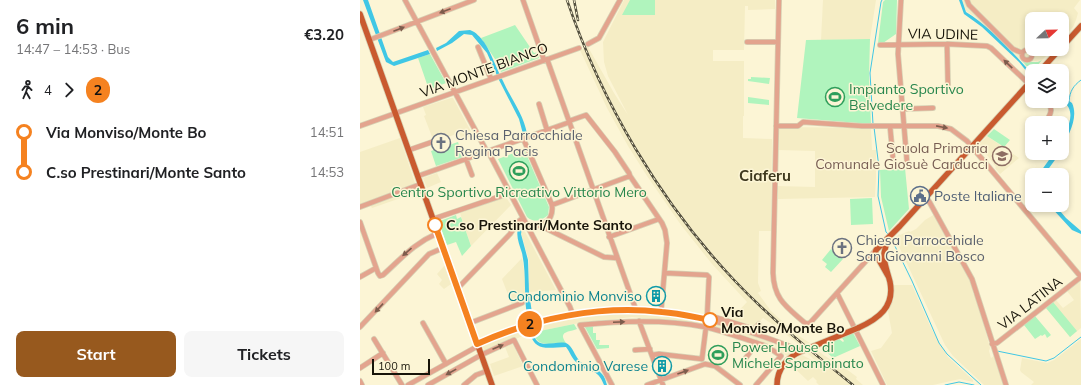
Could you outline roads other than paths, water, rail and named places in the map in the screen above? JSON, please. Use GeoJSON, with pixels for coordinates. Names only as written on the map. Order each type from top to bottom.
{"type":"FeatureCollection","features":[{"type":"Feature","properties":{"kind":"main road"},"geometry":{"type":"LineString","coordinates":[[360,14],[492,385]]}},
{"type":"Feature","properties":{"kind":"main road"},"geometry":{"type":"LineString","coordinates":[[1069,39],[1080,26]]}},
{"type":"Feature","properties":{"kind":"main road"},"geometry":{"type":"LineString","coordinates":[[1046,64],[1054,56]]}},
{"type":"Feature","properties":{"kind":"main road"},"geometry":{"type":"LineString","coordinates":[[777,385],[779,372],[793,355],[877,319],[886,308],[890,294],[891,287],[888,276],[879,254],[890,237],[1025,90]]}},
{"type":"Feature","properties":{"kind":"street"},"geometry":{"type":"LineString","coordinates":[[405,0],[510,193],[573,315]]}},
{"type":"Feature","properties":{"kind":"street"},"geometry":{"type":"LineString","coordinates":[[370,40],[474,0]]}},
{"type":"Feature","properties":{"kind":"street"},"geometry":{"type":"LineString","coordinates":[[523,0],[570,122],[609,237],[636,310]]}},
{"type":"Feature","properties":{"kind":"street"},"geometry":{"type":"LineString","coordinates":[[588,44],[599,38],[620,0]]}},
{"type":"Feature","properties":{"kind":"street"},"geometry":{"type":"LineString","coordinates":[[779,0],[773,282],[780,300],[805,324],[809,324],[867,261],[879,254]]}},
{"type":"Feature","properties":{"kind":"street"},"geometry":{"type":"LineString","coordinates":[[901,0],[898,54],[907,162]]}},
{"type":"Feature","properties":{"kind":"street"},"geometry":{"type":"LineString","coordinates":[[966,0],[969,5],[1013,49],[1022,54]]}},
{"type":"Feature","properties":{"kind":"street"},"geometry":{"type":"LineString","coordinates":[[747,42],[778,42]]}},
{"type":"Feature","properties":{"kind":"street"},"geometry":{"type":"LineString","coordinates":[[947,44],[948,88]]}},
{"type":"Feature","properties":{"kind":"street","name":"VIA UDINE"},"geometry":{"type":"LineString","coordinates":[[880,45],[947,44],[987,46],[1025,80]]}},
{"type":"Feature","properties":{"kind":"street"},"geometry":{"type":"LineString","coordinates":[[478,47],[490,79]]}},
{"type":"Feature","properties":{"kind":"street","name":"VIA MONTE BIANCO"},"geometry":{"type":"LineString","coordinates":[[360,126],[579,48]]}},
{"type":"Feature","properties":{"kind":"street"},"geometry":{"type":"LineString","coordinates":[[539,104],[547,130]]}},
{"type":"Feature","properties":{"kind":"street"},"geometry":{"type":"LineString","coordinates":[[903,109],[933,108]]}},
{"type":"Feature","properties":{"kind":"street"},"geometry":{"type":"LineString","coordinates":[[418,176],[586,115],[630,173],[630,176],[665,230],[667,238],[661,312]]}},
{"type":"Feature","properties":{"kind":"street"},"geometry":{"type":"LineString","coordinates":[[776,126],[798,126],[803,122],[862,126],[929,125],[946,127],[966,139],[1081,277]]}},
{"type":"Feature","properties":{"kind":"street"},"geometry":{"type":"LineString","coordinates":[[890,126],[893,159]]}},
{"type":"Feature","properties":{"kind":"street"},"geometry":{"type":"LineString","coordinates":[[523,138],[552,205],[552,216],[541,226]]}},
{"type":"Feature","properties":{"kind":"street"},"geometry":{"type":"LineString","coordinates":[[409,150],[435,141]]}},
{"type":"Feature","properties":{"kind":"street"},"geometry":{"type":"LineString","coordinates":[[466,159],[472,175]]}},
{"type":"Feature","properties":{"kind":"street"},"geometry":{"type":"LineString","coordinates":[[552,205],[630,176]]}},
{"type":"Feature","properties":{"kind":"street"},"geometry":{"type":"LineString","coordinates":[[360,207],[421,184]]}},
{"type":"Feature","properties":{"kind":"street"},"geometry":{"type":"LineString","coordinates":[[433,219],[510,193]]}},
{"type":"Feature","properties":{"kind":"street"},"geometry":{"type":"LineString","coordinates":[[926,197],[972,280],[1006,385]]}},
{"type":"Feature","properties":{"kind":"street"},"geometry":{"type":"LineString","coordinates":[[458,288],[510,234],[519,221],[523,218]]}},
{"type":"Feature","properties":{"kind":"street"},"geometry":{"type":"LineString","coordinates":[[609,237],[659,219]]}},
{"type":"Feature","properties":{"kind":"street"},"geometry":{"type":"LineString","coordinates":[[360,222],[380,276],[383,275],[415,245],[438,233]]}},
{"type":"Feature","properties":{"kind":"street"},"geometry":{"type":"LineString","coordinates":[[526,224],[531,226],[541,226],[604,258],[617,258]]}},
{"type":"Feature","properties":{"kind":"street"},"geometry":{"type":"LineString","coordinates":[[360,327],[429,254],[443,248]]}},
{"type":"Feature","properties":{"kind":"street"},"geometry":{"type":"LineString","coordinates":[[360,277],[376,268]]}},
{"type":"Feature","properties":{"kind":"street"},"geometry":{"type":"LineString","coordinates":[[665,273],[707,275],[709,277],[707,317]]}},
{"type":"Feature","properties":{"kind":"street","name":"VIA LATINA"},"geometry":{"type":"LineString","coordinates":[[992,344],[997,343],[1081,277]]}},
{"type":"Feature","properties":{"kind":"street"},"geometry":{"type":"LineString","coordinates":[[837,293],[883,385]]}},
{"type":"Feature","properties":{"kind":"street"},"geometry":{"type":"LineString","coordinates":[[470,323],[522,303]]}},
{"type":"Feature","properties":{"kind":"street"},"geometry":{"type":"LineString","coordinates":[[408,385],[478,345],[531,324],[573,315],[636,310],[707,317],[754,329],[759,324]]}},
{"type":"Feature","properties":{"kind":"street"},"geometry":{"type":"LineString","coordinates":[[707,317],[802,351]]}},
{"type":"Feature","properties":{"kind":"street"},"geometry":{"type":"LineString","coordinates":[[612,385],[580,325],[639,321],[668,322],[706,327],[757,343],[771,349],[781,356],[757,383]]}},
{"type":"Feature","properties":{"kind":"street"},"geometry":{"type":"LineString","coordinates":[[639,321],[663,385]]}},
{"type":"Feature","properties":{"kind":"street"},"geometry":{"type":"LineString","coordinates":[[423,323],[446,364]]}},
{"type":"Feature","properties":{"kind":"street"},"geometry":{"type":"LineString","coordinates":[[705,364],[702,358],[706,327]]}},
{"type":"Feature","properties":{"kind":"street"},"geometry":{"type":"LineString","coordinates":[[374,339],[402,385]]}},
{"type":"Feature","properties":{"kind":"street"},"geometry":{"type":"LineString","coordinates":[[428,385],[481,354],[514,340],[537,385]]}},
{"type":"Feature","properties":{"kind":"street"},"geometry":{"type":"LineString","coordinates":[[744,359],[757,343]]}},
{"type":"Feature","properties":{"kind":"street"},"geometry":{"type":"LineString","coordinates":[[635,350],[650,349]]}},
{"type":"Feature","properties":{"kind":"street"},"geometry":{"type":"LineString","coordinates":[[360,368],[383,353]]}},
{"type":"Feature","properties":{"kind":"street"},"geometry":{"type":"LineString","coordinates":[[652,355],[659,354],[702,358]]}},
{"type":"Feature","properties":{"kind":"street"},"geometry":{"type":"LineString","coordinates":[[646,385],[705,364],[715,366],[740,385]]}},
{"type":"Feature","properties":{"kind":"street"},"geometry":{"type":"LineString","coordinates":[[464,385],[476,375],[487,371]]}},
{"type":"Feature","properties":{"kind":"street"},"geometry":{"type":"LineString","coordinates":[[360,381],[362,385]]}},
{"type":"Feature","properties":{"kind":"water"},"geometry":{"type":"Polygon","coordinates":[[[363,0],[368,0],[388,57],[393,62],[428,50],[430,54],[394,66],[386,62],[363,0]]]}},
{"type":"Feature","properties":{"kind":"water"},"geometry":{"type":"Polygon","coordinates":[[[959,0],[962,0],[966,12],[1001,40],[1025,66],[1025,69],[982,27],[964,14],[959,0]]]}},
{"type":"Feature","properties":{"kind":"water"},"geometry":{"type":"Polygon","coordinates":[[[470,30],[478,35],[487,47],[523,120],[527,134],[523,134],[519,119],[487,53],[472,35],[464,34],[452,43],[437,51],[436,48],[446,43],[459,31],[470,30]]]}},
{"type":"Feature","properties":{"kind":"water"},"geometry":{"type":"Polygon","coordinates":[[[1069,101],[1072,103],[1074,115],[1069,134],[1069,123],[1070,111],[1068,108],[1069,101]]]}},
{"type":"Feature","properties":{"kind":"water"},"geometry":{"type":"Polygon","coordinates":[[[1049,160],[1055,160],[1049,168],[1043,168],[1049,160]]]}},
{"type":"Feature","properties":{"kind":"water"},"geometry":{"type":"Polygon","coordinates":[[[1055,212],[1061,212],[1081,231],[1081,234],[1072,230],[1055,212]]]}},
{"type":"Feature","properties":{"kind":"water"},"geometry":{"type":"Polygon","coordinates":[[[519,226],[522,228],[521,234],[528,260],[529,292],[533,320],[528,321],[522,253],[517,236],[519,226]]]}},
{"type":"Feature","properties":{"kind":"water"},"geometry":{"type":"Polygon","coordinates":[[[534,331],[537,341],[541,343],[546,344],[561,342],[568,344],[581,363],[600,371],[605,378],[607,385],[604,385],[599,375],[581,367],[574,360],[566,347],[544,348],[535,344],[530,333],[534,331]]]}},
{"type":"Feature","properties":{"kind":"waterway"},"geometry":{"type":"LineString","coordinates":[[873,124],[870,73],[882,0]]}},
{"type":"Feature","properties":{"kind":"waterway"},"geometry":{"type":"LineString","coordinates":[[1069,101],[1072,89],[1081,80]]}},
{"type":"Feature","properties":{"kind":"waterway"},"geometry":{"type":"LineString","coordinates":[[874,127],[879,168],[878,196],[886,232],[888,234]]}},
{"type":"Feature","properties":{"kind":"waterway"},"geometry":{"type":"LineString","coordinates":[[891,238],[912,281],[939,343],[947,354],[981,385]]}},
{"type":"Feature","properties":{"kind":"waterway"},"geometry":{"type":"LineString","coordinates":[[531,326],[532,333]]}},
{"type":"Feature","properties":{"kind":"waterway"},"geometry":{"type":"LineString","coordinates":[[997,351],[1046,361],[1054,358],[1081,337]]}},
{"type":"Feature","properties":{"kind":"waterway"},"geometry":{"type":"LineString","coordinates":[[945,385],[959,382],[974,385]]}},
{"type":"Feature","properties":{"kind":"railway"},"geometry":{"type":"LineString","coordinates":[[567,0],[597,76],[616,113],[636,150],[658,185],[682,218],[735,281],[763,309],[853,385]]}},
{"type":"Feature","properties":{"kind":"railway"},"geometry":{"type":"LineString","coordinates":[[574,0],[578,20]]}},
{"type":"Feature","properties":{"kind":"place","name":"Impianto Sportivo Belvedere"},"geometry":{"type":"Point","coordinates":[835,97]}},
{"type":"Feature","properties":{"kind":"place","name":"Chiesa Parrocchiale Regina Pacis"},"geometry":{"type":"Point","coordinates":[441,143]}},
{"type":"Feature","properties":{"kind":"place","name":"Scuola Primaria Comunale Giosuè Carducci"},"geometry":{"type":"Point","coordinates":[1002,156]}},
{"type":"Feature","properties":{"kind":"place","name":"Centro Sportivo Ricreativo Vittorio Mero"},"geometry":{"type":"Point","coordinates":[519,171]}},
{"type":"Feature","properties":{"kind":"place","name":"Poste Italiane"},"geometry":{"type":"Point","coordinates":[920,196]}},
{"type":"Feature","properties":{"kind":"place","name":"C.so Prestinari/Monte Santo"},"geometry":{"type":"Point","coordinates":[435,225]}},
{"type":"Feature","properties":{"kind":"place","name":"Chiesa Parrocchiale San Giovanni Bosco"},"geometry":{"type":"Point","coordinates":[842,248]}},
{"type":"Feature","properties":{"kind":"place","name":"Condominio Monviso"},"geometry":{"type":"Point","coordinates":[656,296]}},
{"type":"Feature","properties":{"kind":"place","name":"Via Monviso/Monte Bo"},"geometry":{"type":"Point","coordinates":[710,320]}},
{"type":"Feature","properties":{"kind":"place","name":"Power House di Michele Spampinato"},"geometry":{"type":"Point","coordinates":[718,355]}},
{"type":"Feature","properties":{"kind":"place","name":"Condominio Varese"},"geometry":{"type":"Point","coordinates":[662,366]}},
{"type":"Feature","properties":{"kind":"district","name":"Ciaferu"},"geometry":{"type":"Point","coordinates":[765,176]}}]}
